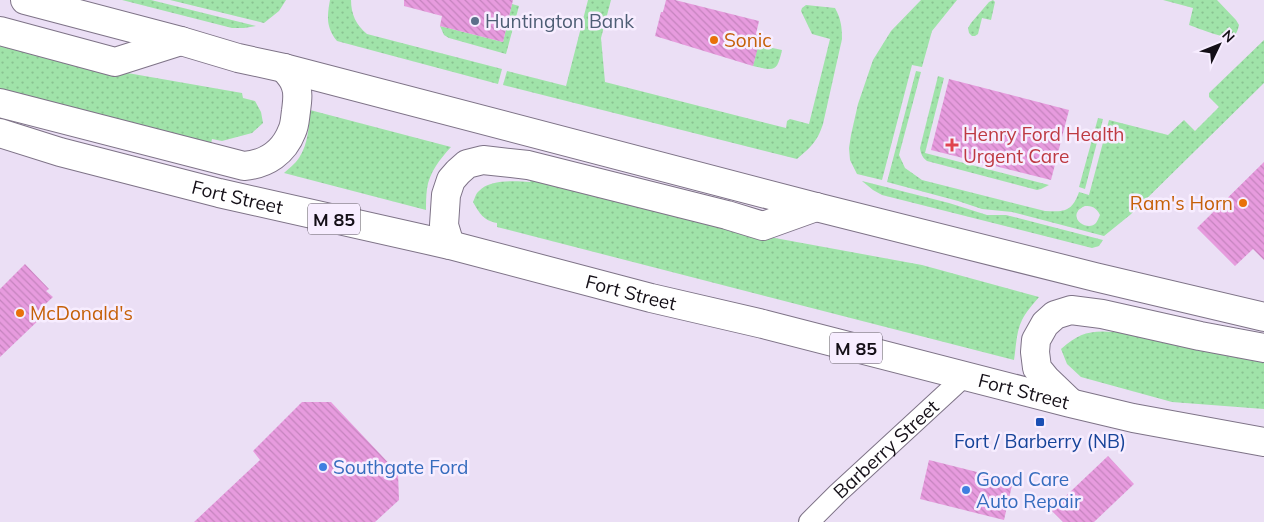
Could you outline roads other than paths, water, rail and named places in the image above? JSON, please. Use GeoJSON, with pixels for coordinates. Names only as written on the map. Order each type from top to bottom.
{"type":"FeatureCollection","features":[{"type":"Feature","properties":{"kind":"main road"},"geometry":{"type":"LineString","coordinates":[[25,0],[238,58],[284,68],[816,207],[1264,317]]}},
{"type":"Feature","properties":{"kind":"main road"},"geometry":{"type":"LineString","coordinates":[[0,31],[115,62],[181,41]]}},
{"type":"Feature","properties":{"kind":"main road"},"geometry":{"type":"LineString","coordinates":[[0,103],[244,166],[256,165],[281,150],[293,130],[298,95],[293,78],[284,68]]}},
{"type":"Feature","properties":{"kind":"main road","name":"Fort Street"},"geometry":{"type":"LineString","coordinates":[[0,133],[60,152],[218,193],[450,245],[651,298],[763,324],[1070,403],[1133,418],[1264,442]]}},
{"type":"Feature","properties":{"kind":"main road"},"geometry":{"type":"LineString","coordinates":[[450,245],[444,225],[446,195],[451,180],[467,164],[482,160],[528,164],[763,226],[816,207]]}},
{"type":"Feature","properties":{"kind":"main road"},"geometry":{"type":"LineString","coordinates":[[1070,403],[1037,368],[1035,352],[1036,340],[1045,324],[1054,315],[1071,310],[1102,314],[1264,348]]}},
{"type":"Feature","properties":{"kind":"main road"},"geometry":{"type":"LineString","coordinates":[[1220,434],[1264,430]]}},
{"type":"Feature","properties":{"kind":"street","name":"Barberry Street"},"geometry":{"type":"LineString","coordinates":[[809,522],[964,376]]}},
{"type":"Feature","properties":{"kind":"place","name":"Huntington Bank"},"geometry":{"type":"Point","coordinates":[475,21]}},
{"type":"Feature","properties":{"kind":"place","name":"Sonic"},"geometry":{"type":"Point","coordinates":[714,40]}},
{"type":"Feature","properties":{"kind":"place","name":"Henry Ford Health Urgent Care"},"geometry":{"type":"Point","coordinates":[952,145]}},
{"type":"Feature","properties":{"kind":"place","name":"Ram's Horn"},"geometry":{"type":"Point","coordinates":[1243,203]}},
{"type":"Feature","properties":{"kind":"place","name":"McDonald's"},"geometry":{"type":"Point","coordinates":[20,313]}},
{"type":"Feature","properties":{"kind":"place","name":"Fort / Barberry (NB)"},"geometry":{"type":"Point","coordinates":[1040,422]}},
{"type":"Feature","properties":{"kind":"place","name":"Southgate Ford"},"geometry":{"type":"Point","coordinates":[323,467]}},
{"type":"Feature","properties":{"kind":"place","name":"Good Care Auto Repair"},"geometry":{"type":"Point","coordinates":[966,490]}}]}
